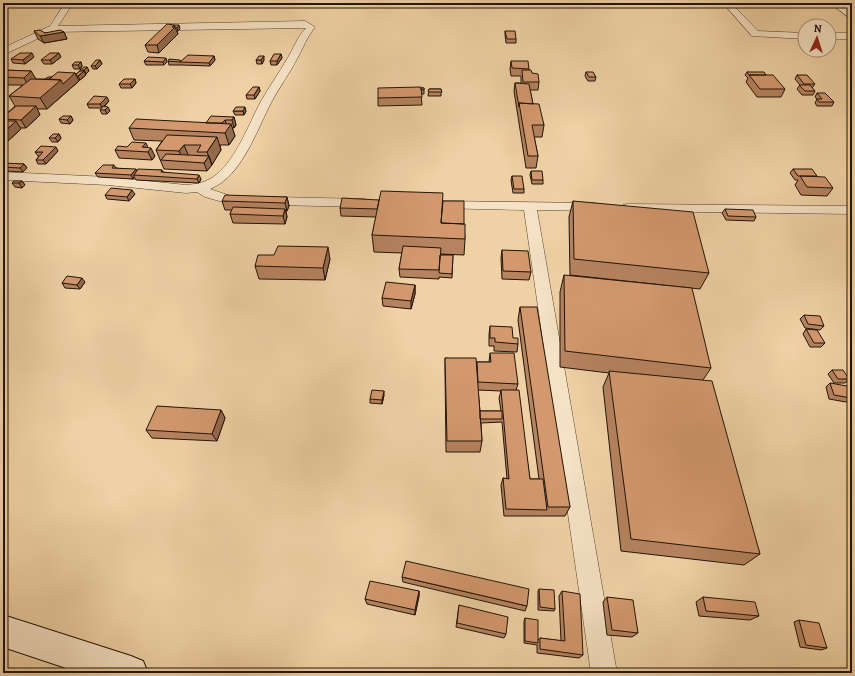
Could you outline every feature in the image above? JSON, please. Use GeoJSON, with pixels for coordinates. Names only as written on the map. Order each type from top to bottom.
{"type":"FeatureCollection","features":[{"type":"Feature","properties":{"kind":"main road"},"geometry":{"type":"LineString","coordinates":[[3,631],[132,673]]}},
{"type":"Feature","properties":{"kind":"street"},"geometry":{"type":"LineString","coordinates":[[3,52],[51,29],[56,25],[69,3]]}},
{"type":"Feature","properties":{"kind":"street"},"geometry":{"type":"LineString","coordinates":[[727,3],[755,34],[797,36]]}},
{"type":"Feature","properties":{"kind":"street"},"geometry":{"type":"LineString","coordinates":[[834,3],[852,17]]}},
{"type":"Feature","properties":{"kind":"street"},"geometry":{"type":"LineString","coordinates":[[3,176],[108,181],[186,189],[199,188],[219,180],[235,160],[250,135],[267,100],[294,58],[300,42],[310,26],[305,24],[51,29]]}},
{"type":"Feature","properties":{"kind":"street"},"geometry":{"type":"LineString","coordinates":[[837,36],[852,36]]}},
{"type":"Feature","properties":{"kind":"street"},"geometry":{"type":"LineString","coordinates":[[199,188],[210,194],[230,200],[377,204]]}},
{"type":"Feature","properties":{"kind":"street"},"geometry":{"type":"LineString","coordinates":[[424,205],[852,210]]}},
{"type":"Feature","properties":{"kind":"street"},"geometry":{"type":"LineString","coordinates":[[530,207],[604,673]]}},
{"type":"Feature","properties":{"kind":"building"},"geometry":{"type":"Polygon","coordinates":[[[167,24],[174,25],[172,27],[175,27],[157,45],[145,45],[167,24]]]}},
{"type":"Feature","properties":{"kind":"building"},"geometry":{"type":"Polygon","coordinates":[[[40,30],[45,33],[60,30],[64,32],[40,36],[34,31],[40,30]]]}},
{"type":"Feature","properties":{"kind":"building"},"geometry":{"type":"Polygon","coordinates":[[[505,31],[515,31],[516,39],[507,39],[505,31]]]}},
{"type":"Feature","properties":{"kind":"building"},"geometry":{"type":"Polygon","coordinates":[[[20,53],[32,53],[23,60],[11,59],[20,53]]]}},
{"type":"Feature","properties":{"kind":"building"},"geometry":{"type":"Polygon","coordinates":[[[50,53],[59,53],[50,60],[41,60],[50,53]]]}},
{"type":"Feature","properties":{"kind":"building"},"geometry":{"type":"Polygon","coordinates":[[[274,54],[281,54],[277,61],[270,61],[274,54]]]}},
{"type":"Feature","properties":{"kind":"building"},"geometry":{"type":"Polygon","coordinates":[[[188,55],[214,56],[209,63],[180,62],[188,55]]]}},
{"type":"Feature","properties":{"kind":"building"},"geometry":{"type":"Polygon","coordinates":[[[259,56],[264,56],[261,60],[256,60],[259,56]]]}},
{"type":"Feature","properties":{"kind":"building"},"geometry":{"type":"Polygon","coordinates":[[[148,57],[166,58],[163,62],[144,61],[148,57]]]}},
{"type":"Feature","properties":{"kind":"building"},"geometry":{"type":"Polygon","coordinates":[[[169,59],[180,60],[180,62],[168,61],[169,59]]]}},
{"type":"Feature","properties":{"kind":"building"},"geometry":{"type":"Polygon","coordinates":[[[96,60],[100,60],[95,66],[91,66],[96,60]]]}},
{"type":"Feature","properties":{"kind":"building"},"geometry":{"type":"Polygon","coordinates":[[[511,61],[528,61],[529,69],[512,68],[511,61]]]}},
{"type":"Feature","properties":{"kind":"building"},"geometry":{"type":"Polygon","coordinates":[[[75,62],[81,62],[78,65],[72,65],[75,62]]]}},
{"type":"Feature","properties":{"kind":"building"},"geometry":{"type":"Polygon","coordinates":[[[87,67],[84,70],[80,70],[87,67]]]}},
{"type":"Feature","properties":{"kind":"building"},"geometry":{"type":"Polygon","coordinates":[[[3,70],[31,71],[24,78],[3,77],[3,70]]]}},
{"type":"Feature","properties":{"kind":"building"},"geometry":{"type":"Polygon","coordinates":[[[522,70],[531,70],[532,73],[538,74],[539,82],[523,82],[522,70]]]}},
{"type":"Feature","properties":{"kind":"building"},"geometry":{"type":"Polygon","coordinates":[[[80,71],[84,71],[77,76],[76,74],[80,71]]]}},
{"type":"Feature","properties":{"kind":"building"},"geometry":{"type":"Polygon","coordinates":[[[58,72],[75,73],[63,84],[61,80],[49,79],[58,72]]]}},
{"type":"Feature","properties":{"kind":"building"},"geometry":{"type":"Polygon","coordinates":[[[586,72],[593,72],[596,77],[589,77],[586,72]]]}},
{"type":"Feature","properties":{"kind":"building"},"geometry":{"type":"Polygon","coordinates":[[[747,72],[764,72],[766,75],[749,75],[747,72]]]}},
{"type":"Feature","properties":{"kind":"building"},"geometry":{"type":"Polygon","coordinates":[[[749,75],[773,75],[785,89],[760,89],[749,75]]]}},
{"type":"Feature","properties":{"kind":"building"},"geometry":{"type":"Polygon","coordinates":[[[797,75],[807,75],[815,84],[804,84],[797,75]]]}},
{"type":"Feature","properties":{"kind":"building"},"geometry":{"type":"Polygon","coordinates":[[[31,79],[61,80],[40,98],[9,96],[31,79]]]}},
{"type":"Feature","properties":{"kind":"building"},"geometry":{"type":"Polygon","coordinates":[[[124,79],[135,79],[130,84],[119,84],[124,79]]]}},
{"type":"Feature","properties":{"kind":"building"},"geometry":{"type":"Polygon","coordinates":[[[515,83],[529,84],[533,104],[519,103],[519,107],[515,83]]]}},
{"type":"Feature","properties":{"kind":"building"},"geometry":{"type":"Polygon","coordinates":[[[799,85],[810,85],[815,91],[805,91],[799,85]]]}},
{"type":"Feature","properties":{"kind":"building"},"geometry":{"type":"Polygon","coordinates":[[[253,87],[259,87],[254,95],[246,95],[253,87]]]}},
{"type":"Feature","properties":{"kind":"building"},"geometry":{"type":"Polygon","coordinates":[[[421,87],[422,97],[378,98],[378,88],[421,87]]]}},
{"type":"Feature","properties":{"kind":"building"},"geometry":{"type":"Polygon","coordinates":[[[429,89],[441,89],[442,92],[428,92],[429,89]]]}},
{"type":"Feature","properties":{"kind":"building"},"geometry":{"type":"Polygon","coordinates":[[[817,93],[825,93],[834,102],[819,102],[817,99],[822,99],[817,93]]]}},
{"type":"Feature","properties":{"kind":"building"},"geometry":{"type":"Polygon","coordinates":[[[94,96],[107,97],[100,104],[87,104],[94,96]]]}},
{"type":"Feature","properties":{"kind":"building"},"geometry":{"type":"Polygon","coordinates":[[[519,103],[539,104],[544,125],[532,125],[538,156],[528,156],[519,103]]]}},
{"type":"Feature","properties":{"kind":"building"},"geometry":{"type":"Polygon","coordinates":[[[16,106],[36,106],[21,120],[3,119],[3,117],[16,106]]]}},
{"type":"Feature","properties":{"kind":"building"},"geometry":{"type":"Polygon","coordinates":[[[103,106],[108,107],[105,110],[100,110],[103,106]]]}},
{"type":"Feature","properties":{"kind":"building"},"geometry":{"type":"Polygon","coordinates":[[[236,107],[245,107],[243,111],[233,111],[236,107]]]}},
{"type":"Feature","properties":{"kind":"building"},"geometry":{"type":"Polygon","coordinates":[[[63,116],[71,116],[67,120],[59,119],[63,116]]]}},
{"type":"Feature","properties":{"kind":"building"},"geometry":{"type":"Polygon","coordinates":[[[211,116],[234,117],[232,120],[225,120],[222,123],[206,123],[211,116]]]}},
{"type":"Feature","properties":{"kind":"building"},"geometry":{"type":"Polygon","coordinates":[[[136,119],[231,124],[225,133],[129,128],[136,119]]]}},
{"type":"Feature","properties":{"kind":"building"},"geometry":{"type":"Polygon","coordinates":[[[3,121],[16,121],[3,133],[3,121]]]}},
{"type":"Feature","properties":{"kind":"building"},"geometry":{"type":"Polygon","coordinates":[[[53,134],[59,134],[55,138],[49,138],[53,134]]]}},
{"type":"Feature","properties":{"kind":"building"},"geometry":{"type":"Polygon","coordinates":[[[167,135],[217,137],[207,152],[197,152],[201,145],[184,145],[179,151],[156,150],[167,135]]]}},
{"type":"Feature","properties":{"kind":"building"},"geometry":{"type":"Polygon","coordinates":[[[132,142],[146,143],[142,147],[151,148],[148,152],[115,150],[118,146],[127,147],[132,142]]]}},
{"type":"Feature","properties":{"kind":"building"},"geometry":{"type":"Polygon","coordinates":[[[41,146],[56,147],[43,160],[36,160],[43,152],[35,152],[41,146]]]}},
{"type":"Feature","properties":{"kind":"building"},"geometry":{"type":"Polygon","coordinates":[[[166,154],[209,156],[204,163],[161,160],[166,154]]]}},
{"type":"Feature","properties":{"kind":"building"},"geometry":{"type":"Polygon","coordinates":[[[4,163],[24,164],[20,168],[3,167],[4,163]]]}},
{"type":"Feature","properties":{"kind":"building"},"geometry":{"type":"Polygon","coordinates":[[[103,165],[114,165],[112,168],[136,169],[131,175],[95,173],[103,165]]]}},
{"type":"Feature","properties":{"kind":"building"},"geometry":{"type":"Polygon","coordinates":[[[138,169],[162,170],[161,172],[199,175],[197,179],[134,175],[138,169]]]}},
{"type":"Feature","properties":{"kind":"building"},"geometry":{"type":"Polygon","coordinates":[[[793,169],[812,169],[817,176],[798,176],[793,169]]]}},
{"type":"Feature","properties":{"kind":"building"},"geometry":{"type":"Polygon","coordinates":[[[531,171],[542,171],[543,180],[532,180],[531,171]]]}},
{"type":"Feature","properties":{"kind":"building"},"geometry":{"type":"Polygon","coordinates":[[[512,176],[522,176],[524,189],[514,189],[512,176]]]}},
{"type":"Feature","properties":{"kind":"building"},"geometry":{"type":"Polygon","coordinates":[[[800,176],[825,177],[833,188],[807,187],[800,176]]]}},
{"type":"Feature","properties":{"kind":"building"},"geometry":{"type":"Polygon","coordinates":[[[14,181],[22,181],[19,183],[12,183],[14,181]]]}},
{"type":"Feature","properties":{"kind":"building"},"geometry":{"type":"Polygon","coordinates":[[[111,188],[132,190],[127,197],[105,195],[111,188]]]}},
{"type":"Feature","properties":{"kind":"building"},"geometry":{"type":"Polygon","coordinates":[[[381,191],[443,193],[441,223],[465,224],[465,239],[372,235],[381,191]]]}},
{"type":"Feature","properties":{"kind":"building"},"geometry":{"type":"Polygon","coordinates":[[[225,195],[287,197],[285,203],[222,201],[225,195]]]}},
{"type":"Feature","properties":{"kind":"building"},"geometry":{"type":"Polygon","coordinates":[[[342,198],[379,200],[377,209],[340,208],[342,198]]]}},
{"type":"Feature","properties":{"kind":"building"},"geometry":{"type":"Polygon","coordinates":[[[443,201],[464,201],[464,224],[441,223],[443,201]]]}},
{"type":"Feature","properties":{"kind":"building"},"geometry":{"type":"Polygon","coordinates":[[[573,201],[693,212],[709,273],[574,259],[573,201]]]}},
{"type":"Feature","properties":{"kind":"building"},"geometry":{"type":"Polygon","coordinates":[[[233,207],[285,209],[283,216],[230,214],[233,207]]]}},
{"type":"Feature","properties":{"kind":"building"},"geometry":{"type":"Polygon","coordinates":[[[725,209],[753,210],[756,217],[728,216],[725,209]]]}},
{"type":"Feature","properties":{"kind":"building"},"geometry":{"type":"Polygon","coordinates":[[[278,246],[328,247],[323,268],[255,266],[258,255],[274,255],[278,246]]]}},
{"type":"Feature","properties":{"kind":"building"},"geometry":{"type":"Polygon","coordinates":[[[403,246],[441,248],[439,270],[399,269],[403,246]]]}},
{"type":"Feature","properties":{"kind":"building"},"geometry":{"type":"Polygon","coordinates":[[[502,250],[528,251],[531,272],[503,271],[502,250]]]}},
{"type":"Feature","properties":{"kind":"building"},"geometry":{"type":"Polygon","coordinates":[[[440,255],[453,255],[452,274],[439,273],[440,255]]]}},
{"type":"Feature","properties":{"kind":"building"},"geometry":{"type":"Polygon","coordinates":[[[564,275],[692,288],[711,368],[565,351],[564,275]]]}},
{"type":"Feature","properties":{"kind":"building"},"geometry":{"type":"Polygon","coordinates":[[[67,276],[82,278],[77,285],[62,283],[67,276]]]}},
{"type":"Feature","properties":{"kind":"building"},"geometry":{"type":"Polygon","coordinates":[[[386,282],[415,285],[411,301],[382,298],[386,282]]]}},
{"type":"Feature","properties":{"kind":"building"},"geometry":{"type":"Polygon","coordinates":[[[520,307],[537,307],[570,507],[548,507],[520,307]]]}},
{"type":"Feature","properties":{"kind":"building"},"geometry":{"type":"Polygon","coordinates":[[[804,315],[820,316],[824,326],[808,324],[804,315]]]}},
{"type":"Feature","properties":{"kind":"building"},"geometry":{"type":"Polygon","coordinates":[[[490,326],[512,327],[513,338],[518,338],[518,344],[495,342],[495,338],[490,338],[490,326]]]}},
{"type":"Feature","properties":{"kind":"building"},"geometry":{"type":"Polygon","coordinates":[[[806,329],[817,330],[825,343],[814,343],[806,329]]]}},
{"type":"Feature","properties":{"kind":"building"},"geometry":{"type":"Polygon","coordinates":[[[490,353],[514,353],[518,384],[478,382],[477,362],[491,362],[490,353]]]}},
{"type":"Feature","properties":{"kind":"building"},"geometry":{"type":"Polygon","coordinates":[[[445,358],[476,358],[482,441],[447,441],[445,358]]]}},
{"type":"Feature","properties":{"kind":"building"},"geometry":{"type":"Polygon","coordinates":[[[832,370],[843,370],[849,379],[838,379],[832,370]]]}},
{"type":"Feature","properties":{"kind":"building"},"geometry":{"type":"Polygon","coordinates":[[[609,371],[712,381],[760,554],[631,539],[609,371]]]}},
{"type":"Feature","properties":{"kind":"building"},"geometry":{"type":"Polygon","coordinates":[[[830,383],[847,386],[851,398],[834,395],[830,383]]]}},
{"type":"Feature","properties":{"kind":"building"},"geometry":{"type":"Polygon","coordinates":[[[372,390],[384,391],[382,400],[370,399],[372,390]]]}},
{"type":"Feature","properties":{"kind":"building"},"geometry":{"type":"Polygon","coordinates":[[[501,390],[519,390],[530,479],[543,479],[547,510],[506,509],[503,478],[509,479],[501,390]]]}},
{"type":"Feature","properties":{"kind":"building"},"geometry":{"type":"Polygon","coordinates":[[[157,406],[221,410],[212,434],[146,430],[157,406]]]}},
{"type":"Feature","properties":{"kind":"building"},"geometry":{"type":"Polygon","coordinates":[[[480,411],[502,411],[502,419],[480,419],[480,411]]]}},
{"type":"Feature","properties":{"kind":"building"},"geometry":{"type":"Polygon","coordinates":[[[406,561],[529,589],[527,606],[402,577],[406,561]]]}},
{"type":"Feature","properties":{"kind":"building"},"geometry":{"type":"Polygon","coordinates":[[[370,581],[419,591],[415,610],[365,599],[370,581]]]}},
{"type":"Feature","properties":{"kind":"building"},"geometry":{"type":"Polygon","coordinates":[[[539,589],[554,590],[555,609],[540,607],[539,589]]]}},
{"type":"Feature","properties":{"kind":"building"},"geometry":{"type":"Polygon","coordinates":[[[562,591],[580,594],[583,655],[540,649],[540,638],[565,641],[562,591]]]}},
{"type":"Feature","properties":{"kind":"building"},"geometry":{"type":"Polygon","coordinates":[[[607,597],[633,600],[638,633],[612,630],[607,597]]]}},
{"type":"Feature","properties":{"kind":"building"},"geometry":{"type":"Polygon","coordinates":[[[703,597],[755,602],[759,616],[706,611],[703,597]]]}},
{"type":"Feature","properties":{"kind":"building"},"geometry":{"type":"Polygon","coordinates":[[[459,605],[508,617],[506,634],[457,623],[459,605]]]}},
{"type":"Feature","properties":{"kind":"building"},"geometry":{"type":"Polygon","coordinates":[[[525,618],[538,620],[538,643],[525,641],[525,618]]]}},
{"type":"Feature","properties":{"kind":"building"},"geometry":{"type":"Polygon","coordinates":[[[799,620],[819,623],[827,648],[806,645],[799,620]]]}}]}
